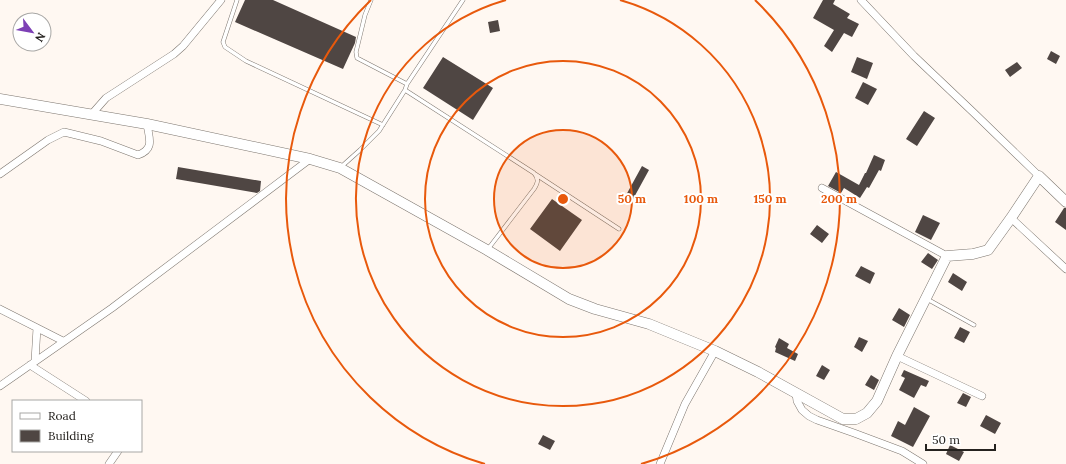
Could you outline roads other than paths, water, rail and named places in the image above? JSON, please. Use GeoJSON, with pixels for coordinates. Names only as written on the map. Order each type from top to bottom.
{"type":"FeatureCollection","features":[{"type":"Feature","properties":{"kind":"street"},"geometry":{"type":"LineString","coordinates":[[91,115],[106,98],[174,54],[183,46],[221,0]]}},
{"type":"Feature","properties":{"kind":"street"},"geometry":{"type":"LineString","coordinates":[[861,0],[914,56],[1066,202]]}},
{"type":"Feature","properties":{"kind":"street"},"geometry":{"type":"LineString","coordinates":[[0,99],[147,124],[310,159],[340,168],[487,250],[569,299],[595,309],[649,324],[715,351],[758,372],[843,419],[856,419],[867,413],[877,401],[897,356],[947,256]]}},
{"type":"Feature","properties":{"kind":"street"},"geometry":{"type":"LineString","coordinates":[[0,174],[48,140],[64,132],[101,141],[138,155],[143,154],[149,148],[150,144],[147,124]]}},
{"type":"Feature","properties":{"kind":"street"},"geometry":{"type":"LineString","coordinates":[[0,386],[112,308],[310,159]]}},
{"type":"Feature","properties":{"kind":"street"},"geometry":{"type":"LineString","coordinates":[[822,188],[947,256],[973,254],[988,250],[1038,176]]}},
{"type":"Feature","properties":{"kind":"street"},"geometry":{"type":"LineString","coordinates":[[1011,218],[1066,269]]}},
{"type":"Feature","properties":{"kind":"street"},"geometry":{"type":"LineString","coordinates":[[0,309],[63,341]]}},
{"type":"Feature","properties":{"kind":"street"},"geometry":{"type":"LineString","coordinates":[[32,363],[37,328]]}},
{"type":"Feature","properties":{"kind":"street"},"geometry":{"type":"LineString","coordinates":[[660,464],[685,404],[715,351]]}},
{"type":"Feature","properties":{"kind":"street"},"geometry":{"type":"LineString","coordinates":[[897,356],[982,396]]}},
{"type":"Feature","properties":{"kind":"street"},"geometry":{"type":"LineString","coordinates":[[32,363],[85,400]]}},
{"type":"Feature","properties":{"kind":"street"},"geometry":{"type":"LineString","coordinates":[[796,393],[797,402],[802,410],[809,416],[902,451],[924,464]]}},
{"type":"Feature","properties":{"kind":"street"},"geometry":{"type":"LineString","coordinates":[[109,464],[117,452]]}},
{"type":"Feature","properties":{"kind":"lane"},"geometry":{"type":"LineString","coordinates":[[237,0],[223,42],[225,47],[246,61],[383,125]]}},
{"type":"Feature","properties":{"kind":"lane"},"geometry":{"type":"LineString","coordinates":[[371,0],[364,15],[356,52],[357,58],[407,84]]}},
{"type":"Feature","properties":{"kind":"lane"},"geometry":{"type":"LineString","coordinates":[[340,168],[360,150],[383,125],[405,90],[407,84],[463,0]]}},
{"type":"Feature","properties":{"kind":"lane"},"geometry":{"type":"LineString","coordinates":[[405,90],[619,230]]}},
{"type":"Feature","properties":{"kind":"lane"},"geometry":{"type":"LineString","coordinates":[[487,250],[537,185],[537,176],[534,173]]}},
{"type":"Feature","properties":{"kind":"lane"},"geometry":{"type":"LineString","coordinates":[[926,298],[974,325]]}}]}
